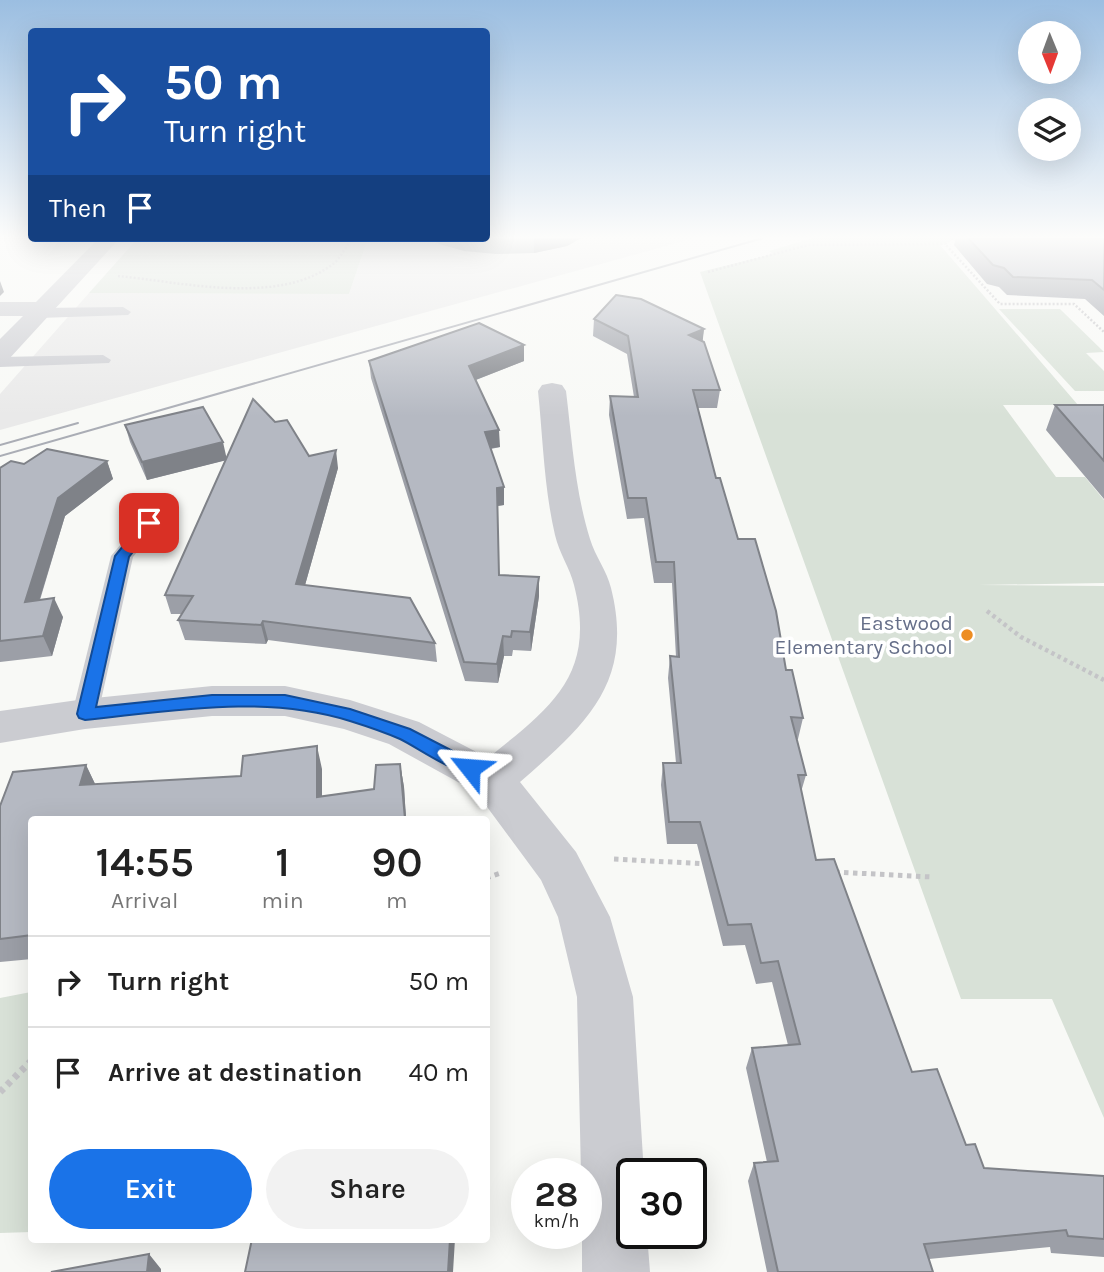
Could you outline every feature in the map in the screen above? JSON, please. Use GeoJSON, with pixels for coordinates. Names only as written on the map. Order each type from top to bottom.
{"type":"FeatureCollection","features":[{"type":"Feature","properties":{"kind":"street"},"geometry":{"type":"LineString","coordinates":[[0,354],[54,297]]}},
{"type":"Feature","properties":{"kind":"street"},"geometry":{"type":"LineString","coordinates":[[0,309],[41,311]]}},
{"type":"Feature","properties":{"kind":"street"},"geometry":{"type":"LineString","coordinates":[[492,780],[571,712],[593,676],[600,634],[593,588],[574,541],[566,503],[552,391]]}},
{"type":"Feature","properties":{"kind":"street"},"geometry":{"type":"LineString","coordinates":[[0,727],[85,714],[212,701],[285,701],[350,715],[404,733],[492,780],[559,867],[584,917],[606,997],[616,1272]]}},
{"type":"Feature","properties":{"kind":"lane"},"geometry":{"type":"LineString","coordinates":[[41,311],[123,312]]}},
{"type":"Feature","properties":{"kind":"lane"},"geometry":{"type":"LineString","coordinates":[[0,362],[103,360]]}},
{"type":"Feature","properties":{"kind":"lane"},"geometry":{"type":"LineString","coordinates":[[85,714],[122,556],[149,523]]}},
{"type":"Feature","properties":{"kind":"path"},"geometry":{"type":"LineString","coordinates":[[994,297],[1000,304],[1074,304],[1104,332]]}},
{"type":"Feature","properties":{"kind":"path"},"geometry":{"type":"LineString","coordinates":[[986,611],[1021,637],[1104,680]]}},
{"type":"Feature","properties":{"kind":"path"},"geometry":{"type":"LineString","coordinates":[[614,859],[711,865]]}},
{"type":"Feature","properties":{"kind":"path"},"geometry":{"type":"LineString","coordinates":[[822,871],[932,877]]}},
{"type":"Feature","properties":{"kind":"path"},"geometry":{"type":"LineString","coordinates":[[490,877],[501,873]]}},
{"type":"Feature","properties":{"kind":"path"},"geometry":{"type":"LineString","coordinates":[[0,1092],[28,1064]]}},
{"type":"Feature","properties":{"kind":"shaded area"},"geometry":{"type":"Polygon","coordinates":[[[85,297],[480,297],[0,430],[0,394],[85,297]]]}},
{"type":"Feature","properties":{"kind":"shaded area","name":"Eastwood Elementary School"},"geometry":{"type":"Polygon","coordinates":[[[709,297],[985,297],[1078,405],[1003,405],[1056,477],[1085,477],[1104,500],[1104,583],[978,585],[1104,586],[1104,1118],[1052,999],[961,999],[709,297]]]}},
{"type":"Feature","properties":{"kind":"shaded area"},"geometry":{"type":"Polygon","coordinates":[[[999,309],[1060,309],[1104,352],[1086,353],[1104,371],[1104,391],[1075,391],[999,309]]]}},
{"type":"Feature","properties":{"kind":"shaded area"},"geometry":{"type":"Polygon","coordinates":[[[28,993],[28,1232],[0,1233],[0,998],[28,993]]]}},
{"type":"Feature","properties":{"kind":"building"},"geometry":{"type":"Polygon","coordinates":[[[614,297],[631,297],[641,299],[704,329],[689,335],[704,342],[720,390],[693,390],[716,478],[720,478],[738,539],[755,539],[776,611],[786,670],[792,670],[803,718],[791,717],[806,775],[798,775],[816,860],[834,859],[912,1072],[937,1069],[966,1145],[975,1144],[984,1168],[1104,1176],[1104,1239],[1068,1236],[1066,1230],[924,1244],[933,1272],[778,1272],[754,1163],[778,1161],[752,1048],[800,1044],[778,961],[761,963],[751,924],[728,925],[700,822],[669,822],[663,763],[681,763],[670,656],[679,657],[674,562],[656,562],[646,498],[628,498],[610,396],[638,397],[628,336],[594,319],[614,297]]]}},
{"type":"Feature","properties":{"kind":"building"},"geometry":{"type":"Polygon","coordinates":[[[479,323],[524,345],[469,366],[499,430],[485,432],[504,487],[497,488],[499,575],[539,577],[530,632],[512,631],[511,637],[503,636],[497,664],[464,662],[369,361],[479,323]]]}},
{"type":"Feature","properties":{"kind":"building"},"geometry":{"type":"Polygon","coordinates":[[[253,399],[275,422],[287,420],[309,456],[336,450],[296,584],[410,598],[435,643],[263,621],[261,625],[178,620],[193,596],[165,595],[253,399]]]}},
{"type":"Feature","properties":{"kind":"building"},"geometry":{"type":"Polygon","coordinates":[[[1055,405],[1104,405],[1104,461],[1055,405]]]}},
{"type":"Feature","properties":{"kind":"building"},"geometry":{"type":"Polygon","coordinates":[[[203,407],[223,442],[142,462],[125,425],[203,407]]]}},
{"type":"Feature","properties":{"kind":"building"},"geometry":{"type":"Polygon","coordinates":[[[47,449],[107,461],[58,498],[25,602],[54,598],[43,636],[0,641],[0,468],[11,461],[24,464],[47,449]]]}},
{"type":"Feature","properties":{"kind":"building"},"geometry":{"type":"Polygon","coordinates":[[[317,746],[317,797],[374,789],[376,765],[400,764],[405,816],[28,816],[28,936],[0,939],[0,806],[13,772],[86,765],[80,785],[241,776],[243,756],[317,746]]]}},
{"type":"Feature","properties":{"kind":"building"},"geometry":{"type":"Polygon","coordinates":[[[251,1243],[450,1243],[448,1272],[245,1272],[251,1243]]]}},
{"type":"Feature","properties":{"kind":"building"},"geometry":{"type":"Polygon","coordinates":[[[149,1254],[147,1272],[51,1272],[149,1254]]]}},
{"type":"Feature","properties":{"kind":"tram line"},"geometry":{"type":"LineString","coordinates":[[0,456],[555,297]]}},
{"type":"Feature","properties":{"kind":"tram line"},"geometry":{"type":"LineString","coordinates":[[0,445],[78,423]]}},
{"type":"Feature","properties":{"kind":"place","name":"Eastwood Elementary School"},"geometry":{"type":"Point","coordinates":[967,635]}},
{"type":"Feature","properties":{"kind":"route"},"geometry":{"type":"LineString","coordinates":[[149,523],[122,556],[85,714],[212,701],[285,701],[350,715],[404,733],[470,768]]}}]}
